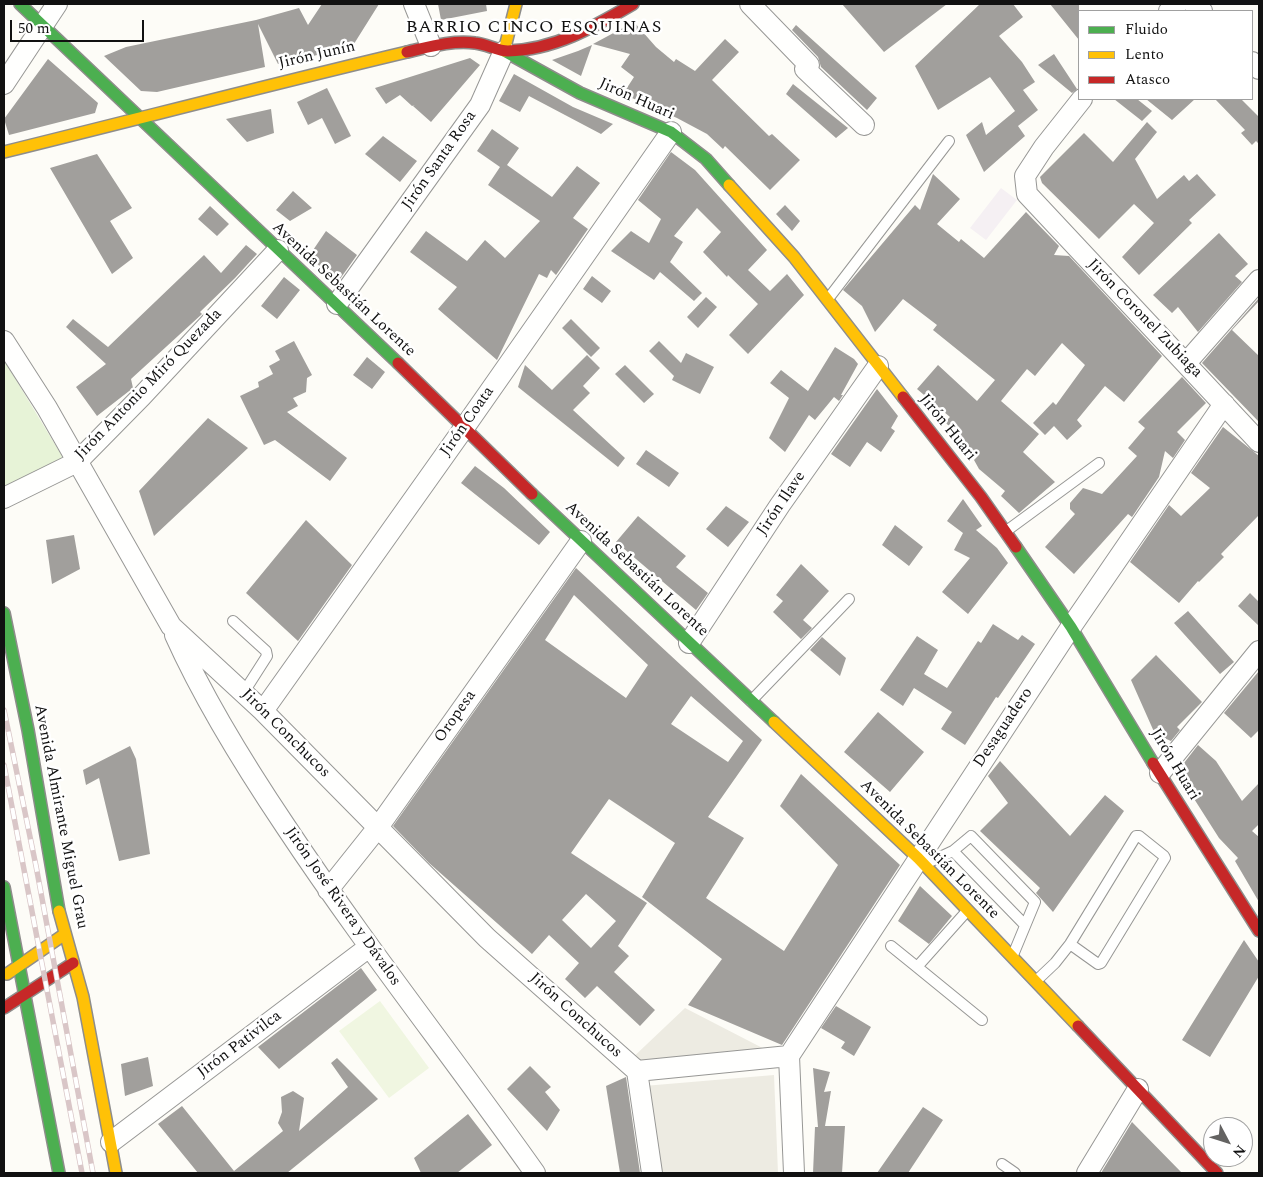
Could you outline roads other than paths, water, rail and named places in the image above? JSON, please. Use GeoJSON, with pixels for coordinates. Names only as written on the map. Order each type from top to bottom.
{"type":"FeatureCollection","features":[{"type":"Feature","properties":{"kind":"main road","name":"Avenida Sebastián Lorente"},"geometry":{"type":"LineString","coordinates":[[20,4],[139,119],[337,304],[581,541],[921,861],[1217,1173]]}},
{"type":"Feature","properties":{"kind":"main road","name":"Jirón Santa Rosa"},"geometry":{"type":"LineString","coordinates":[[504,51],[516,4]]}},
{"type":"Feature","properties":{"kind":"main road","name":"Jirón Junín"},"geometry":{"type":"LineString","coordinates":[[4,152],[139,119],[216,97],[431,46],[462,42],[478,43],[504,51],[532,48],[565,39],[634,4]]}},
{"type":"Feature","properties":{"kind":"main road","name":"Jirón Huari"},"geometry":{"type":"LineString","coordinates":[[504,51],[580,93],[671,132],[712,166],[794,257],[981,497],[1006,532],[1071,627],[1259,931]]}},
{"type":"Feature","properties":{"kind":"main road","name":"Avenida Almirante Miguel Grau"},"geometry":{"type":"LineString","coordinates":[[4,612],[28,730],[58,908],[84,997],[116,1173]]}},
{"type":"Feature","properties":{"kind":"main road"},"geometry":{"type":"LineString","coordinates":[[4,887],[58,1173]]}},
{"type":"Feature","properties":{"kind":"main road"},"geometry":{"type":"LineString","coordinates":[[4,976],[65,934]]}},
{"type":"Feature","properties":{"kind":"main road"},"geometry":{"type":"LineString","coordinates":[[4,1008],[24,993],[73,963]]}},
{"type":"Feature","properties":{"kind":"street"},"geometry":{"type":"LineString","coordinates":[[4,84],[57,4]]}},
{"type":"Feature","properties":{"kind":"street"},"geometry":{"type":"LineString","coordinates":[[414,4],[431,46]]}},
{"type":"Feature","properties":{"kind":"street"},"geometry":{"type":"LineString","coordinates":[[750,4],[809,65],[805,69],[864,125]]}},
{"type":"Feature","properties":{"kind":"street","name":"Jirón Santa Rosa"},"geometry":{"type":"LineString","coordinates":[[337,304],[480,104],[504,51]]}},
{"type":"Feature","properties":{"kind":"street","name":"Jirón Coronel Zubiaga"},"geometry":{"type":"LineString","coordinates":[[1081,100],[1044,147],[1025,176],[1028,196],[1187,362],[1259,442]]}},
{"type":"Feature","properties":{"kind":"street","name":"Jirón Coata"},"geometry":{"type":"LineString","coordinates":[[263,711],[671,132]]}},
{"type":"Feature","properties":{"kind":"street","name":"Jirón Antonio Miró Quezada"},"geometry":{"type":"LineString","coordinates":[[4,498],[77,462],[142,396],[278,250]]}},
{"type":"Feature","properties":{"kind":"street"},"geometry":{"type":"LineString","coordinates":[[1187,362],[1259,280]]}},
{"type":"Feature","properties":{"kind":"street","name":"Jirón Conchucos"},"geometry":{"type":"LineString","coordinates":[[4,341],[47,408],[171,626],[244,692],[488,938],[637,1072],[652,1173]]}},
{"type":"Feature","properties":{"kind":"street","name":"Jirón Ilave"},"geometry":{"type":"LineString","coordinates":[[689,643],[780,505],[878,366]]}},
{"type":"Feature","properties":{"kind":"street","name":"Desaguadero"},"geometry":{"type":"LineString","coordinates":[[789,1056],[921,861],[1071,627],[1224,404]]}},
{"type":"Feature","properties":{"kind":"street","name":"Oropesa"},"geometry":{"type":"LineString","coordinates":[[328,890],[379,826],[581,541]]}},
{"type":"Feature","properties":{"kind":"street","name":"Jirón José Rivera y Dávalos"},"geometry":{"type":"LineString","coordinates":[[171,626],[216,715],[265,796],[368,947],[535,1173]]}},
{"type":"Feature","properties":{"kind":"street"},"geometry":{"type":"LineString","coordinates":[[1160,773],[1259,651]]}},
{"type":"Feature","properties":{"kind":"street","name":"Jirón Pativilca"},"geometry":{"type":"LineString","coordinates":[[111,1142],[368,947]]}},
{"type":"Feature","properties":{"kind":"street"},"geometry":{"type":"LineString","coordinates":[[789,1056],[794,1173]]}},
{"type":"Feature","properties":{"kind":"street","name":"Jirón Conchucos"},"geometry":{"type":"LineString","coordinates":[[637,1072],[789,1056]]}},
{"type":"Feature","properties":{"kind":"street"},"geometry":{"type":"LineString","coordinates":[[1087,1173],[1138,1089]]}},
{"type":"Feature","properties":{"kind":"lane"},"geometry":{"type":"LineString","coordinates":[[827,300],[949,141]]}},
{"type":"Feature","properties":{"kind":"lane"},"geometry":{"type":"LineString","coordinates":[[1006,532],[1099,463]]}},
{"type":"Feature","properties":{"kind":"lane"},"geometry":{"type":"LineString","coordinates":[[751,701],[849,599]]}},
{"type":"Feature","properties":{"kind":"lane"},"geometry":{"type":"LineString","coordinates":[[233,621],[266,651],[267,656],[244,692]]}},
{"type":"Feature","properties":{"kind":"lane"},"geometry":{"type":"LineString","coordinates":[[921,861],[953,851],[971,836],[1035,902],[1024,924],[1012,957]]}},
{"type":"Feature","properties":{"kind":"lane"},"geometry":{"type":"LineString","coordinates":[[1036,981],[1055,963],[1070,944],[1136,836],[1139,836],[1164,856],[1165,858],[1101,963],[1098,964],[1070,944]]}},
{"type":"Feature","properties":{"kind":"lane"},"geometry":{"type":"LineString","coordinates":[[953,851],[1024,924]]}},
{"type":"Feature","properties":{"kind":"lane"},"geometry":{"type":"LineString","coordinates":[[917,967],[968,910]]}},
{"type":"Feature","properties":{"kind":"lane"},"geometry":{"type":"LineString","coordinates":[[891,946],[982,1020]]}},
{"type":"Feature","properties":{"kind":"lane"},"geometry":{"type":"LineString","coordinates":[[1002,1164],[1015,1173]]}},
{"type":"Feature","properties":{"kind":"railway"},"geometry":{"type":"LineString","coordinates":[[4,710],[36,866],[93,1173]]}},
{"type":"Feature","properties":{"kind":"railway"},"geometry":{"type":"LineString","coordinates":[[4,765],[82,1173]]}},
{"type":"Feature","properties":{"kind":"district","name":"BARRIO CINCO ESQUINAS"},"geometry":{"type":"Point","coordinates":[534,28]}}]}
